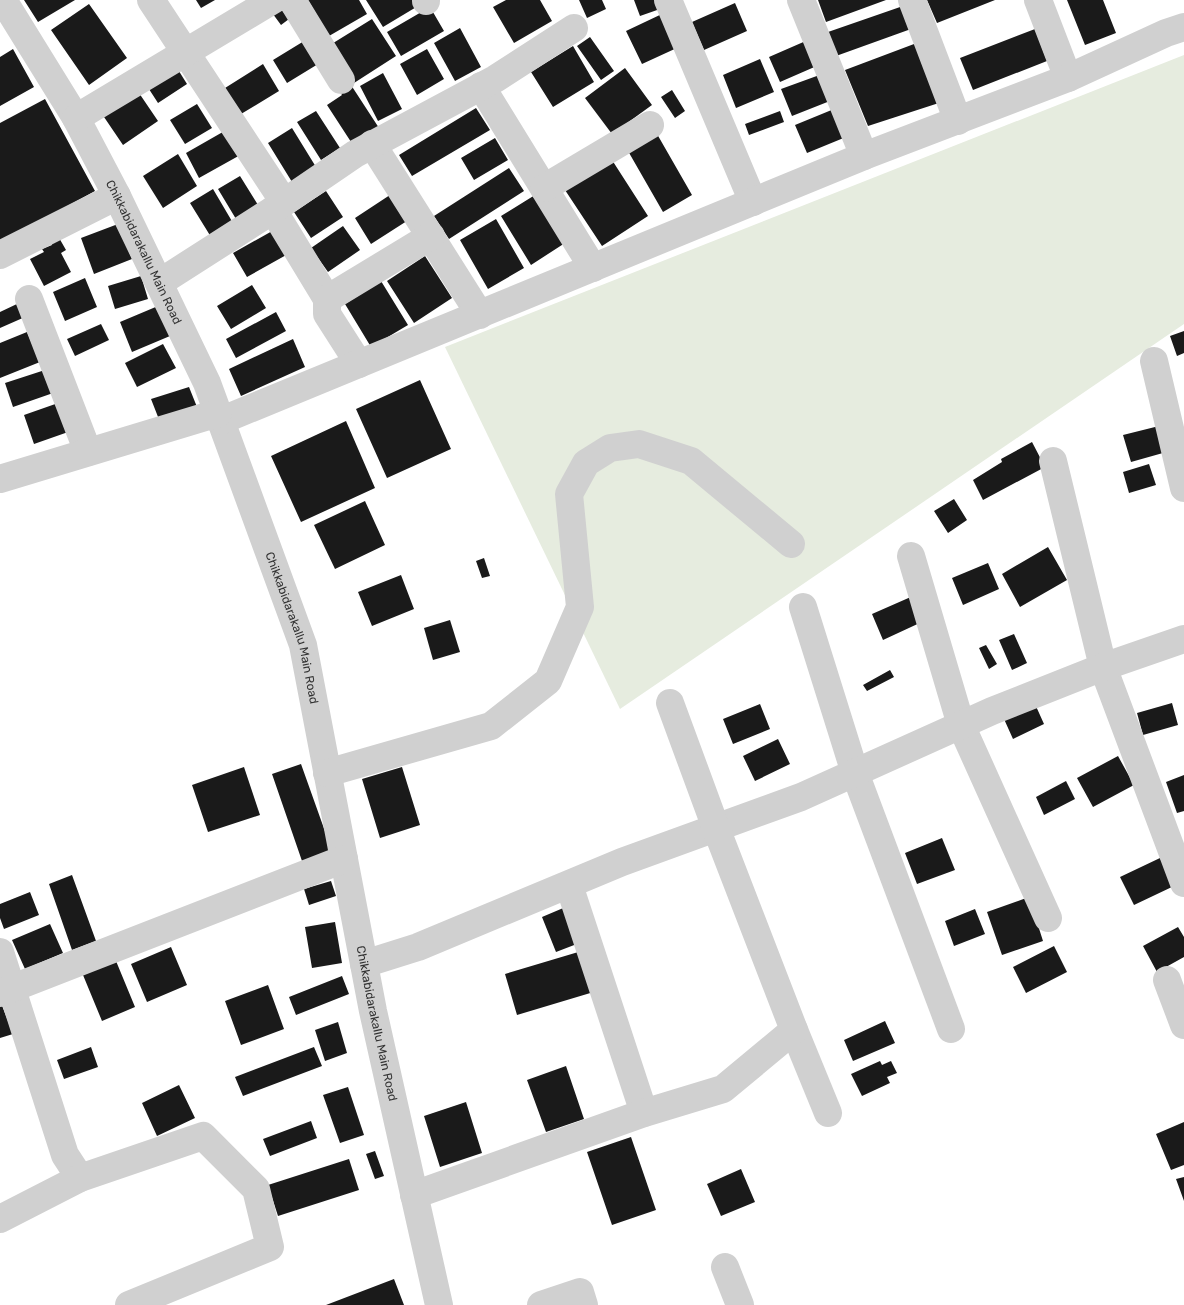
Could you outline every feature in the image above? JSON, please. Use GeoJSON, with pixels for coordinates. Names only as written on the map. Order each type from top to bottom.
{"type":"FeatureCollection","features":[{"type":"Feature","properties":{"kind":"street","name":"Chikkabidarakallu Main Road"},"geometry":{"type":"LineString","coordinates":[[3,0],[11,36],[76,118],[117,196],[207,383],[303,645],[373,1012],[439,1305]]}},
{"type":"Feature","properties":{"kind":"street"},"geometry":{"type":"LineString","coordinates":[[151,0],[279,206],[327,298],[327,314],[359,364]]}},
{"type":"Feature","properties":{"kind":"street"},"geometry":{"type":"LineString","coordinates":[[76,118],[272,0]]}},
{"type":"Feature","properties":{"kind":"street"},"geometry":{"type":"LineString","coordinates":[[292,0],[341,80]]}},
{"type":"Feature","properties":{"kind":"street"},"geometry":{"type":"LineString","coordinates":[[668,0],[753,202]]}},
{"type":"Feature","properties":{"kind":"street"},"geometry":{"type":"LineString","coordinates":[[801,0],[864,156]]}},
{"type":"Feature","properties":{"kind":"street"},"geometry":{"type":"LineString","coordinates":[[912,0],[958,121]]}},
{"type":"Feature","properties":{"kind":"street"},"geometry":{"type":"LineString","coordinates":[[1038,0],[1068,78]]}},
{"type":"Feature","properties":{"kind":"street"},"geometry":{"type":"LineString","coordinates":[[0,479],[88,452],[219,417],[359,364],[864,156],[1068,78],[1166,33],[1184,27]]}},
{"type":"Feature","properties":{"kind":"street"},"geometry":{"type":"LineString","coordinates":[[159,283],[279,206],[355,154],[495,79],[574,28]]}},
{"type":"Feature","properties":{"kind":"street"},"geometry":{"type":"LineString","coordinates":[[481,86],[593,268]]}},
{"type":"Feature","properties":{"kind":"street"},"geometry":{"type":"LineString","coordinates":[[544,188],[650,125]]}},
{"type":"Feature","properties":{"kind":"street"},"geometry":{"type":"LineString","coordinates":[[372,144],[480,315]]}},
{"type":"Feature","properties":{"kind":"street"},"geometry":{"type":"LineString","coordinates":[[0,255],[117,196]]}},
{"type":"Feature","properties":{"kind":"street"},"geometry":{"type":"LineString","coordinates":[[327,298],[431,236]]}},
{"type":"Feature","properties":{"kind":"street"},"geometry":{"type":"LineString","coordinates":[[29,299],[88,452]]}},
{"type":"Feature","properties":{"kind":"street"},"geometry":{"type":"LineString","coordinates":[[1154,361],[1184,488]]}},
{"type":"Feature","properties":{"kind":"street"},"geometry":{"type":"LineString","coordinates":[[327,773],[491,726],[548,681],[580,607],[569,494],[586,463],[610,448],[639,444],[691,461],[791,544]]}},
{"type":"Feature","properties":{"kind":"street"},"geometry":{"type":"LineString","coordinates":[[1053,461],[1104,667],[1184,882]]}},
{"type":"Feature","properties":{"kind":"street"},"geometry":{"type":"LineString","coordinates":[[910,556],[961,726],[1048,918]]}},
{"type":"Feature","properties":{"kind":"street"},"geometry":{"type":"LineString","coordinates":[[803,606],[855,773],[951,1029]]}},
{"type":"Feature","properties":{"kind":"street"},"geometry":{"type":"LineString","coordinates":[[364,964],[418,947],[622,862],[801,797],[961,726],[1104,667],[1184,639]]}},
{"type":"Feature","properties":{"kind":"street"},"geometry":{"type":"LineString","coordinates":[[670,703],[716,828],[828,1113]]}},
{"type":"Feature","properties":{"kind":"street"},"geometry":{"type":"LineString","coordinates":[[6,991],[344,859]]}},
{"type":"Feature","properties":{"kind":"street"},"geometry":{"type":"LineString","coordinates":[[569,885],[644,1112]]}},
{"type":"Feature","properties":{"kind":"street"},"geometry":{"type":"LineString","coordinates":[[0,952],[6,991],[65,1155],[80,1178]]}},
{"type":"Feature","properties":{"kind":"street"},"geometry":{"type":"LineString","coordinates":[[1167,980],[1184,1025]]}},
{"type":"Feature","properties":{"kind":"street"},"geometry":{"type":"LineString","coordinates":[[414,1195],[644,1112],[723,1090],[794,1030]]}},
{"type":"Feature","properties":{"kind":"street"},"geometry":{"type":"LineString","coordinates":[[0,1220],[80,1178],[203,1136],[256,1190],[270,1247],[129,1305]]}},
{"type":"Feature","properties":{"kind":"street"},"geometry":{"type":"LineString","coordinates":[[725,1267],[740,1305]]}},
{"type":"Feature","properties":{"kind":"street"},"geometry":{"type":"LineString","coordinates":[[541,1305],[580,1292],[584,1305]]}},
{"type":"Feature","properties":{"kind":"shaded area"},"geometry":{"type":"Polygon","coordinates":[[[1184,55],[1184,324],[620,709],[445,347],[1184,55]]]}},
{"type":"Feature","properties":{"kind":"building"},"geometry":{"type":"Polygon","coordinates":[[[24,0],[75,0],[38,22],[24,0]]]}},
{"type":"Feature","properties":{"kind":"building"},"geometry":{"type":"Polygon","coordinates":[[[196,0],[215,0],[201,8],[196,0]]]}},
{"type":"Feature","properties":{"kind":"building"},"geometry":{"type":"Polygon","coordinates":[[[308,0],[359,0],[367,14],[329,36],[308,0]]]}},
{"type":"Feature","properties":{"kind":"building"},"geometry":{"type":"Polygon","coordinates":[[[366,0],[414,0],[418,6],[383,27],[366,0]]]}},
{"type":"Feature","properties":{"kind":"building"},"geometry":{"type":"Polygon","coordinates":[[[506,0],[540,0],[552,21],[514,43],[493,7],[506,0]]]}},
{"type":"Feature","properties":{"kind":"building"},"geometry":{"type":"Polygon","coordinates":[[[579,0],[602,0],[606,9],[587,18],[579,0]]]}},
{"type":"Feature","properties":{"kind":"building"},"geometry":{"type":"Polygon","coordinates":[[[634,0],[656,0],[660,9],[640,16],[634,0]]]}},
{"type":"Feature","properties":{"kind":"building"},"geometry":{"type":"Polygon","coordinates":[[[818,0],[886,0],[826,22],[818,0]]]}},
{"type":"Feature","properties":{"kind":"building"},"geometry":{"type":"Polygon","coordinates":[[[927,0],[995,0],[937,23],[927,0]]]}},
{"type":"Feature","properties":{"kind":"building"},"geometry":{"type":"Polygon","coordinates":[[[1067,0],[1103,0],[1116,33],[1085,45],[1067,0]]]}},
{"type":"Feature","properties":{"kind":"building"},"geometry":{"type":"Polygon","coordinates":[[[735,3],[747,31],[704,50],[692,22],[735,3]]]}},
{"type":"Feature","properties":{"kind":"building"},"geometry":{"type":"Polygon","coordinates":[[[89,4],[127,58],[89,85],[51,30],[89,4]]]}},
{"type":"Feature","properties":{"kind":"building"},"geometry":{"type":"Polygon","coordinates":[[[277,4],[289,19],[281,25],[270,10],[277,4]]]}},
{"type":"Feature","properties":{"kind":"building"},"geometry":{"type":"Polygon","coordinates":[[[903,6],[911,29],[836,56],[828,32],[903,6]]]}},
{"type":"Feature","properties":{"kind":"building"},"geometry":{"type":"Polygon","coordinates":[[[430,7],[444,31],[401,56],[387,32],[430,7]]]}},
{"type":"Feature","properties":{"kind":"building"},"geometry":{"type":"Polygon","coordinates":[[[664,13],[679,47],[642,64],[626,31],[664,13]]]}},
{"type":"Feature","properties":{"kind":"building"},"geometry":{"type":"Polygon","coordinates":[[[372,19],[396,56],[354,83],[330,45],[372,19]]]}},
{"type":"Feature","properties":{"kind":"building"},"geometry":{"type":"Polygon","coordinates":[[[460,28],[481,67],[455,81],[434,43],[460,28]]]}},
{"type":"Feature","properties":{"kind":"building"},"geometry":{"type":"Polygon","coordinates":[[[1035,29],[1047,61],[973,90],[960,58],[1035,29]]]}},
{"type":"Feature","properties":{"kind":"building"},"geometry":{"type":"Polygon","coordinates":[[[590,37],[614,71],[601,80],[577,46],[590,37]]]}},
{"type":"Feature","properties":{"kind":"building"},"geometry":{"type":"Polygon","coordinates":[[[309,38],[323,61],[287,83],[273,60],[309,38]]]}},
{"type":"Feature","properties":{"kind":"building"},"geometry":{"type":"Polygon","coordinates":[[[808,40],[819,65],[780,82],[769,57],[808,40]]]}},
{"type":"Feature","properties":{"kind":"building"},"geometry":{"type":"Polygon","coordinates":[[[922,41],[945,101],[868,126],[845,70],[922,41]]]}},
{"type":"Feature","properties":{"kind":"building"},"geometry":{"type":"Polygon","coordinates":[[[573,46],[594,82],[553,107],[531,72],[573,46]]]}},
{"type":"Feature","properties":{"kind":"building"},"geometry":{"type":"Polygon","coordinates":[[[13,49],[34,87],[0,106],[0,57],[13,49]]]}},
{"type":"Feature","properties":{"kind":"building"},"geometry":{"type":"Polygon","coordinates":[[[427,49],[444,79],[417,95],[400,64],[427,49]]]}},
{"type":"Feature","properties":{"kind":"building"},"geometry":{"type":"Polygon","coordinates":[[[760,59],[774,92],[736,108],[723,75],[760,59]]]}},
{"type":"Feature","properties":{"kind":"building"},"geometry":{"type":"Polygon","coordinates":[[[263,64],[279,91],[241,114],[225,88],[263,64]]]}},
{"type":"Feature","properties":{"kind":"building"},"geometry":{"type":"Polygon","coordinates":[[[177,68],[187,84],[158,103],[147,86],[177,68]]]}},
{"type":"Feature","properties":{"kind":"building"},"geometry":{"type":"Polygon","coordinates":[[[625,68],[652,105],[612,134],[585,98],[625,68]]]}},
{"type":"Feature","properties":{"kind":"building"},"geometry":{"type":"Polygon","coordinates":[[[383,73],[402,109],[378,121],[360,86],[383,73]]]}},
{"type":"Feature","properties":{"kind":"building"},"geometry":{"type":"Polygon","coordinates":[[[825,73],[835,99],[792,116],[781,89],[825,73]]]}},
{"type":"Feature","properties":{"kind":"building"},"geometry":{"type":"Polygon","coordinates":[[[351,85],[379,128],[353,145],[327,105],[342,95],[340,92],[351,85]]]}},
{"type":"Feature","properties":{"kind":"building"},"geometry":{"type":"Polygon","coordinates":[[[672,90],[685,111],[675,118],[661,97],[672,90]]]}},
{"type":"Feature","properties":{"kind":"building"},"geometry":{"type":"Polygon","coordinates":[[[139,93],[158,121],[123,145],[104,117],[139,93]]]}},
{"type":"Feature","properties":{"kind":"building"},"geometry":{"type":"Polygon","coordinates":[[[45,99],[95,191],[0,243],[0,123],[45,99]]]}},
{"type":"Feature","properties":{"kind":"building"},"geometry":{"type":"Polygon","coordinates":[[[197,104],[212,128],[185,144],[170,120],[197,104]]]}},
{"type":"Feature","properties":{"kind":"building"},"geometry":{"type":"Polygon","coordinates":[[[476,108],[490,130],[412,176],[399,155],[476,108]]]}},
{"type":"Feature","properties":{"kind":"building"},"geometry":{"type":"Polygon","coordinates":[[[834,109],[846,137],[807,153],[795,125],[834,109]]]}},
{"type":"Feature","properties":{"kind":"building"},"geometry":{"type":"Polygon","coordinates":[[[316,111],[340,148],[321,160],[297,122],[316,111]]]}},
{"type":"Feature","properties":{"kind":"building"},"geometry":{"type":"Polygon","coordinates":[[[780,111],[784,122],[749,135],[745,124],[780,111]]]}},
{"type":"Feature","properties":{"kind":"building"},"geometry":{"type":"Polygon","coordinates":[[[292,128],[316,167],[292,182],[268,143],[292,128]]]}},
{"type":"Feature","properties":{"kind":"building"},"geometry":{"type":"Polygon","coordinates":[[[228,129],[242,154],[199,178],[186,153],[228,129]]]}},
{"type":"Feature","properties":{"kind":"building"},"geometry":{"type":"Polygon","coordinates":[[[657,134],[692,195],[663,212],[628,151],[657,134]]]}},
{"type":"Feature","properties":{"kind":"building"},"geometry":{"type":"Polygon","coordinates":[[[495,138],[508,160],[474,180],[461,158],[495,138]]]}},
{"type":"Feature","properties":{"kind":"building"},"geometry":{"type":"Polygon","coordinates":[[[178,154],[197,186],[163,208],[143,176],[178,154]]]}},
{"type":"Feature","properties":{"kind":"building"},"geometry":{"type":"Polygon","coordinates":[[[612,160],[648,216],[602,246],[565,190],[612,160]]]}},
{"type":"Feature","properties":{"kind":"building"},"geometry":{"type":"Polygon","coordinates":[[[509,168],[524,191],[449,239],[434,216],[509,168]]]}},
{"type":"Feature","properties":{"kind":"building"},"geometry":{"type":"Polygon","coordinates":[[[240,176],[258,205],[236,219],[218,189],[240,176]]]}},
{"type":"Feature","properties":{"kind":"building"},"geometry":{"type":"Polygon","coordinates":[[[213,189],[233,223],[211,237],[190,203],[213,189]]]}},
{"type":"Feature","properties":{"kind":"building"},"geometry":{"type":"Polygon","coordinates":[[[326,191],[343,217],[311,238],[294,212],[326,191]]]}},
{"type":"Feature","properties":{"kind":"building"},"geometry":{"type":"Polygon","coordinates":[[[393,193],[410,219],[371,244],[355,218],[393,193]]]}},
{"type":"Feature","properties":{"kind":"building"},"geometry":{"type":"Polygon","coordinates":[[[535,195],[565,243],[531,265],[501,216],[535,195]]]}},
{"type":"Feature","properties":{"kind":"building"},"geometry":{"type":"Polygon","coordinates":[[[496,219],[524,268],[488,289],[460,240],[496,219]]]}},
{"type":"Feature","properties":{"kind":"building"},"geometry":{"type":"Polygon","coordinates":[[[118,224],[132,259],[94,274],[81,238],[118,224]]]}},
{"type":"Feature","properties":{"kind":"building"},"geometry":{"type":"Polygon","coordinates":[[[343,226],[360,250],[328,272],[311,248],[343,226]]]}},
{"type":"Feature","properties":{"kind":"building"},"geometry":{"type":"Polygon","coordinates":[[[274,230],[288,254],[247,277],[233,253],[274,230]]]}},
{"type":"Feature","properties":{"kind":"building"},"geometry":{"type":"Polygon","coordinates":[[[58,236],[66,250],[61,253],[71,272],[44,286],[30,259],[44,252],[42,249],[52,245],[50,241],[58,236]]]}},
{"type":"Feature","properties":{"kind":"building"},"geometry":{"type":"Polygon","coordinates":[[[425,256],[452,298],[414,323],[387,281],[425,256]]]}},
{"type":"Feature","properties":{"kind":"building"},"geometry":{"type":"Polygon","coordinates":[[[141,276],[148,299],[115,309],[108,286],[141,276]]]}},
{"type":"Feature","properties":{"kind":"building"},"geometry":{"type":"Polygon","coordinates":[[[85,278],[97,307],[65,321],[53,292],[85,278]]]}},
{"type":"Feature","properties":{"kind":"building"},"geometry":{"type":"Polygon","coordinates":[[[381,281],[408,325],[371,347],[345,304],[381,281]]]}},
{"type":"Feature","properties":{"kind":"building"},"geometry":{"type":"Polygon","coordinates":[[[252,285],[266,308],[231,329],[217,306],[252,285]]]}},
{"type":"Feature","properties":{"kind":"building"},"geometry":{"type":"Polygon","coordinates":[[[19,303],[25,317],[0,328],[0,312],[19,303]]]}},
{"type":"Feature","properties":{"kind":"building"},"geometry":{"type":"Polygon","coordinates":[[[158,306],[170,336],[132,352],[120,322],[158,306]]]}},
{"type":"Feature","properties":{"kind":"building"},"geometry":{"type":"Polygon","coordinates":[[[276,312],[286,331],[236,358],[226,339],[276,312]]]}},
{"type":"Feature","properties":{"kind":"building"},"geometry":{"type":"Polygon","coordinates":[[[101,324],[109,340],[75,356],[67,339],[101,324]]]}},
{"type":"Feature","properties":{"kind":"building"},"geometry":{"type":"Polygon","coordinates":[[[1184,331],[1184,353],[1177,356],[1170,336],[1184,331]]]}},
{"type":"Feature","properties":{"kind":"building"},"geometry":{"type":"Polygon","coordinates":[[[27,332],[40,362],[0,378],[0,343],[27,332]]]}},
{"type":"Feature","properties":{"kind":"building"},"geometry":{"type":"Polygon","coordinates":[[[293,339],[305,367],[241,396],[229,369],[293,339]]]}},
{"type":"Feature","properties":{"kind":"building"},"geometry":{"type":"Polygon","coordinates":[[[163,344],[176,368],[137,387],[125,363],[163,344]]]}},
{"type":"Feature","properties":{"kind":"building"},"geometry":{"type":"Polygon","coordinates":[[[48,369],[56,392],[13,407],[5,383],[48,369]]]}},
{"type":"Feature","properties":{"kind":"building"},"geometry":{"type":"Polygon","coordinates":[[[420,380],[451,449],[387,478],[356,409],[420,380]]]}},
{"type":"Feature","properties":{"kind":"building"},"geometry":{"type":"Polygon","coordinates":[[[189,387],[197,407],[160,422],[151,399],[189,387]]]}},
{"type":"Feature","properties":{"kind":"building"},"geometry":{"type":"Polygon","coordinates":[[[61,402],[71,431],[34,444],[24,415],[61,402]]]}},
{"type":"Feature","properties":{"kind":"building"},"geometry":{"type":"Polygon","coordinates":[[[346,421],[375,488],[301,522],[271,456],[346,421]]]}},
{"type":"Feature","properties":{"kind":"building"},"geometry":{"type":"Polygon","coordinates":[[[1163,425],[1170,451],[1131,462],[1123,435],[1163,425]]]}},
{"type":"Feature","properties":{"kind":"building"},"geometry":{"type":"Polygon","coordinates":[[[1032,442],[1045,467],[983,500],[973,480],[1002,462],[1001,459],[1032,442]]]}},
{"type":"Feature","properties":{"kind":"building"},"geometry":{"type":"Polygon","coordinates":[[[1149,464],[1156,485],[1129,493],[1123,472],[1149,464]]]}},
{"type":"Feature","properties":{"kind":"building"},"geometry":{"type":"Polygon","coordinates":[[[954,499],[967,520],[948,533],[934,511],[954,499]]]}},
{"type":"Feature","properties":{"kind":"building"},"geometry":{"type":"Polygon","coordinates":[[[365,501],[385,545],[335,569],[314,525],[365,501]]]}},
{"type":"Feature","properties":{"kind":"building"},"geometry":{"type":"Polygon","coordinates":[[[1048,547],[1067,580],[1020,607],[1002,574],[1048,547]]]}},
{"type":"Feature","properties":{"kind":"building"},"geometry":{"type":"Polygon","coordinates":[[[484,558],[490,576],[482,578],[476,561],[484,558]]]}},
{"type":"Feature","properties":{"kind":"building"},"geometry":{"type":"Polygon","coordinates":[[[988,563],[999,589],[963,605],[952,578],[988,563]]]}},
{"type":"Feature","properties":{"kind":"building"},"geometry":{"type":"Polygon","coordinates":[[[401,575],[414,609],[372,626],[358,592],[401,575]]]}},
{"type":"Feature","properties":{"kind":"building"},"geometry":{"type":"Polygon","coordinates":[[[913,596],[924,621],[883,640],[872,614],[913,596]]]}},
{"type":"Feature","properties":{"kind":"building"},"geometry":{"type":"Polygon","coordinates":[[[450,620],[460,652],[433,660],[424,628],[450,620]]]}},
{"type":"Feature","properties":{"kind":"building"},"geometry":{"type":"Polygon","coordinates":[[[1014,634],[1027,663],[1012,670],[999,640],[1014,634]]]}},
{"type":"Feature","properties":{"kind":"building"},"geometry":{"type":"Polygon","coordinates":[[[986,645],[997,664],[989,669],[979,648],[986,645]]]}},
{"type":"Feature","properties":{"kind":"building"},"geometry":{"type":"Polygon","coordinates":[[[890,670],[894,677],[867,691],[863,685],[890,670]]]}},
{"type":"Feature","properties":{"kind":"building"},"geometry":{"type":"Polygon","coordinates":[[[1172,703],[1178,725],[1143,735],[1137,713],[1172,703]]]}},
{"type":"Feature","properties":{"kind":"building"},"geometry":{"type":"Polygon","coordinates":[[[760,704],[770,729],[733,744],[723,719],[760,704]]]}},
{"type":"Feature","properties":{"kind":"building"},"geometry":{"type":"Polygon","coordinates":[[[1035,704],[1044,724],[1013,739],[1004,719],[1035,704]]]}},
{"type":"Feature","properties":{"kind":"building"},"geometry":{"type":"Polygon","coordinates":[[[778,739],[790,764],[755,781],[743,756],[778,739]]]}},
{"type":"Feature","properties":{"kind":"building"},"geometry":{"type":"Polygon","coordinates":[[[1118,756],[1134,785],[1093,807],[1077,778],[1118,756]]]}},
{"type":"Feature","properties":{"kind":"building"},"geometry":{"type":"Polygon","coordinates":[[[301,764],[332,851],[302,861],[272,774],[301,764]]]}},
{"type":"Feature","properties":{"kind":"building"},"geometry":{"type":"Polygon","coordinates":[[[244,767],[260,815],[208,832],[192,785],[244,767]]]}},
{"type":"Feature","properties":{"kind":"building"},"geometry":{"type":"Polygon","coordinates":[[[402,767],[420,825],[380,838],[362,779],[402,767]]]}},
{"type":"Feature","properties":{"kind":"building"},"geometry":{"type":"Polygon","coordinates":[[[1184,775],[1184,811],[1177,813],[1166,782],[1184,775]]]}},
{"type":"Feature","properties":{"kind":"building"},"geometry":{"type":"Polygon","coordinates":[[[1066,781],[1075,799],[1044,815],[1036,797],[1066,781]]]}},
{"type":"Feature","properties":{"kind":"building"},"geometry":{"type":"Polygon","coordinates":[[[942,838],[955,870],[917,884],[905,853],[942,838]]]}},
{"type":"Feature","properties":{"kind":"building"},"geometry":{"type":"Polygon","coordinates":[[[1160,858],[1174,886],[1134,905],[1120,877],[1160,858]]]}},
{"type":"Feature","properties":{"kind":"building"},"geometry":{"type":"Polygon","coordinates":[[[72,875],[96,941],[72,950],[49,884],[72,875]]]}},
{"type":"Feature","properties":{"kind":"building"},"geometry":{"type":"Polygon","coordinates":[[[331,881],[336,896],[309,905],[304,889],[331,881]]]}},
{"type":"Feature","properties":{"kind":"building"},"geometry":{"type":"Polygon","coordinates":[[[30,892],[39,915],[4,929],[0,918],[0,904],[30,892]]]}},
{"type":"Feature","properties":{"kind":"building"},"geometry":{"type":"Polygon","coordinates":[[[1029,897],[1043,941],[1002,955],[987,912],[1029,897]]]}},
{"type":"Feature","properties":{"kind":"building"},"geometry":{"type":"Polygon","coordinates":[[[568,906],[582,942],[556,952],[542,917],[568,906]]]}},
{"type":"Feature","properties":{"kind":"building"},"geometry":{"type":"Polygon","coordinates":[[[975,909],[985,934],[954,946],[945,921],[975,909]]]}},
{"type":"Feature","properties":{"kind":"building"},"geometry":{"type":"Polygon","coordinates":[[[335,922],[342,963],[312,968],[305,927],[335,922]]]}},
{"type":"Feature","properties":{"kind":"building"},"geometry":{"type":"Polygon","coordinates":[[[50,924],[63,953],[25,969],[12,940],[50,924]]]}},
{"type":"Feature","properties":{"kind":"building"},"geometry":{"type":"Polygon","coordinates":[[[1178,927],[1184,937],[1184,957],[1157,972],[1143,946],[1178,927]]]}},
{"type":"Feature","properties":{"kind":"building"},"geometry":{"type":"Polygon","coordinates":[[[1054,946],[1067,972],[1026,993],[1013,967],[1054,946]]]}},
{"type":"Feature","properties":{"kind":"building"},"geometry":{"type":"Polygon","coordinates":[[[171,947],[187,985],[147,1002],[131,964],[171,947]]]}},
{"type":"Feature","properties":{"kind":"building"},"geometry":{"type":"Polygon","coordinates":[[[585,950],[597,991],[517,1015],[505,974],[585,950]]]}},
{"type":"Feature","properties":{"kind":"building"},"geometry":{"type":"Polygon","coordinates":[[[116,961],[135,1007],[102,1021],[83,975],[116,961]]]}},
{"type":"Feature","properties":{"kind":"building"},"geometry":{"type":"Polygon","coordinates":[[[342,976],[349,994],[296,1015],[289,997],[342,976]]]}},
{"type":"Feature","properties":{"kind":"building"},"geometry":{"type":"Polygon","coordinates":[[[268,985],[284,1029],[241,1045],[225,1001],[268,985]]]}},
{"type":"Feature","properties":{"kind":"building"},"geometry":{"type":"Polygon","coordinates":[[[0,1004],[13,1034],[0,1038],[0,1004]]]}},
{"type":"Feature","properties":{"kind":"building"},"geometry":{"type":"Polygon","coordinates":[[[885,1021],[895,1043],[853,1061],[844,1040],[885,1021]]]}},
{"type":"Feature","properties":{"kind":"building"},"geometry":{"type":"Polygon","coordinates":[[[338,1022],[347,1053],[325,1061],[315,1030],[338,1022]]]}},
{"type":"Feature","properties":{"kind":"building"},"geometry":{"type":"Polygon","coordinates":[[[91,1047],[98,1067],[64,1079],[57,1060],[91,1047]]]}},
{"type":"Feature","properties":{"kind":"building"},"geometry":{"type":"Polygon","coordinates":[[[314,1047],[322,1066],[243,1096],[235,1077],[314,1047]]]}},
{"type":"Feature","properties":{"kind":"building"},"geometry":{"type":"Polygon","coordinates":[[[880,1061],[882,1065],[891,1061],[897,1073],[887,1077],[890,1083],[862,1096],[851,1074],[880,1061]]]}},
{"type":"Feature","properties":{"kind":"building"},"geometry":{"type":"Polygon","coordinates":[[[566,1066],[584,1119],[546,1132],[527,1080],[566,1066]]]}},
{"type":"Feature","properties":{"kind":"building"},"geometry":{"type":"Polygon","coordinates":[[[179,1085],[195,1118],[157,1136],[142,1103],[179,1085]]]}},
{"type":"Feature","properties":{"kind":"building"},"geometry":{"type":"Polygon","coordinates":[[[348,1087],[364,1135],[340,1143],[323,1095],[348,1087]]]}},
{"type":"Feature","properties":{"kind":"building"},"geometry":{"type":"Polygon","coordinates":[[[466,1102],[482,1153],[440,1167],[424,1116],[466,1102]]]}},
{"type":"Feature","properties":{"kind":"building"},"geometry":{"type":"Polygon","coordinates":[[[311,1121],[317,1138],[270,1156],[263,1139],[311,1121]]]}},
{"type":"Feature","properties":{"kind":"building"},"geometry":{"type":"Polygon","coordinates":[[[1184,1122],[1184,1165],[1171,1170],[1156,1134],[1184,1122]]]}},
{"type":"Feature","properties":{"kind":"building"},"geometry":{"type":"Polygon","coordinates":[[[631,1137],[656,1210],[612,1225],[587,1152],[631,1137]]]}},
{"type":"Feature","properties":{"kind":"building"},"geometry":{"type":"Polygon","coordinates":[[[375,1151],[384,1176],[375,1179],[366,1154],[375,1151]]]}},
{"type":"Feature","properties":{"kind":"building"},"geometry":{"type":"Polygon","coordinates":[[[349,1159],[359,1190],[278,1216],[268,1185],[349,1159]]]}},
{"type":"Feature","properties":{"kind":"building"},"geometry":{"type":"Polygon","coordinates":[[[741,1169],[755,1202],[721,1216],[707,1184],[741,1169]]]}},
{"type":"Feature","properties":{"kind":"building"},"geometry":{"type":"Polygon","coordinates":[[[1184,1177],[1184,1201],[1176,1179],[1184,1177]]]}},
{"type":"Feature","properties":{"kind":"building"},"geometry":{"type":"Polygon","coordinates":[[[394,1279],[404,1305],[326,1305],[394,1279]]]}}]}
